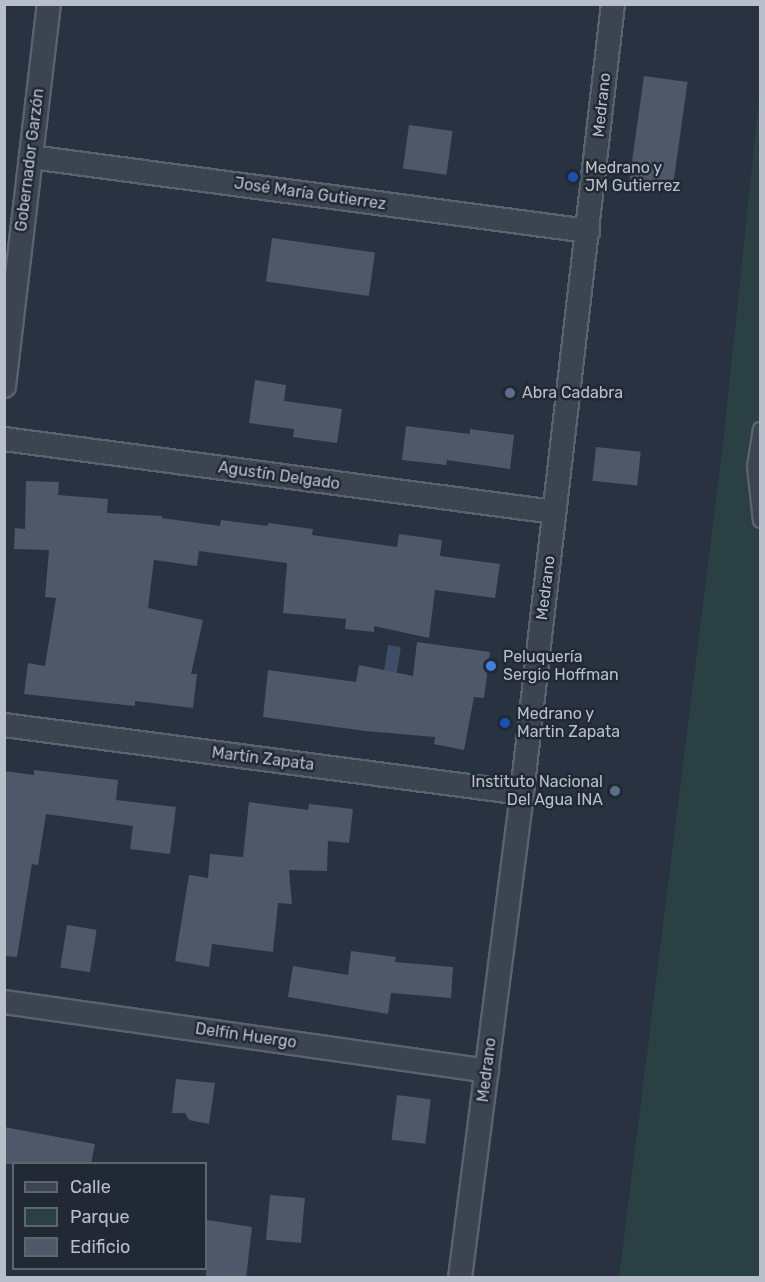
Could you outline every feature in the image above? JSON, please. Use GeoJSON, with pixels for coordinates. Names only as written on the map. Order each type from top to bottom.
{"type":"FeatureCollection","features":[{"type":"Feature","properties":{"kind":"street","name":"Gobernador Garzón"},"geometry":{"type":"LineString","coordinates":[[4,386],[13,227],[31,156],[49,4]]}},
{"type":"Feature","properties":{"kind":"street","name":"Medrano"},"geometry":{"type":"LineString","coordinates":[[460,1278],[522,793],[613,4]]}},
{"type":"Feature","properties":{"kind":"street","name":"José María Gutierrez"},"geometry":{"type":"LineString","coordinates":[[31,156],[588,231]]}},
{"type":"Feature","properties":{"kind":"street","name":"Agustín Delgado"},"geometry":{"type":"LineString","coordinates":[[4,439],[554,512]]}},
{"type":"Feature","properties":{"kind":"street","name":"Martín Zapata"},"geometry":{"type":"LineString","coordinates":[[4,725],[522,793]]}},
{"type":"Feature","properties":{"kind":"street","name":"Delfín Huergo"},"geometry":{"type":"LineString","coordinates":[[4,1002],[487,1071]]}},
{"type":"Feature","properties":{"kind":"lane"},"geometry":{"type":"LineString","coordinates":[[760,429],[754,466],[760,521]]}},
{"type":"Feature","properties":{"kind":"green space"},"geometry":{"type":"Polygon","coordinates":[[[760,90],[760,1277],[619,1278],[723,444],[760,90]]]}},
{"type":"Feature","properties":{"kind":"water"},"geometry":{"type":"Polygon","coordinates":[[[388,645],[401,647],[396,675],[384,673],[388,645]]]}},
{"type":"Feature","properties":{"kind":"building"},"geometry":{"type":"Polygon","coordinates":[[[644,76],[688,82],[672,190],[629,184],[644,76]]]}},
{"type":"Feature","properties":{"kind":"building"},"geometry":{"type":"Polygon","coordinates":[[[409,125],[453,131],[446,175],[403,169],[409,125]]]}},
{"type":"Feature","properties":{"kind":"building"},"geometry":{"type":"Polygon","coordinates":[[[272,238],[375,252],[369,296],[266,282],[272,238]]]}},
{"type":"Feature","properties":{"kind":"building"},"geometry":{"type":"Polygon","coordinates":[[[255,380],[286,385],[284,401],[342,409],[337,443],[293,437],[294,429],[249,423],[255,380]]]}},
{"type":"Feature","properties":{"kind":"building"},"geometry":{"type":"Polygon","coordinates":[[[406,426],[470,434],[470,429],[514,435],[510,469],[447,460],[446,465],[402,460],[406,426]]]}},
{"type":"Feature","properties":{"kind":"building"},"geometry":{"type":"Polygon","coordinates":[[[596,447],[641,452],[637,486],[592,481],[596,447]]]}},
{"type":"Feature","properties":{"kind":"building"},"geometry":{"type":"Polygon","coordinates":[[[26,481],[59,482],[58,495],[108,499],[107,513],[162,516],[162,518],[220,526],[221,520],[268,526],[268,523],[313,529],[312,535],[397,547],[399,534],[442,540],[440,556],[500,564],[495,598],[435,590],[429,638],[374,626],[374,632],[345,629],[346,619],[283,613],[287,563],[199,551],[197,566],[154,560],[148,608],[203,620],[191,674],[197,674],[193,708],[135,701],[135,706],[24,694],[28,663],[45,666],[56,598],[45,597],[49,550],[14,549],[15,528],[25,529],[26,481]]]}},
{"type":"Feature","properties":{"kind":"building"},"geometry":{"type":"Polygon","coordinates":[[[417,642],[490,652],[484,698],[474,697],[464,750],[434,744],[435,737],[365,731],[263,717],[268,670],[356,682],[359,665],[413,676],[417,642]]]}},
{"type":"Feature","properties":{"kind":"building"},"geometry":{"type":"Polygon","coordinates":[[[34,770],[118,780],[116,800],[176,807],[170,854],[130,849],[133,826],[46,814],[38,865],[32,864],[17,957],[4,956],[4,771],[34,775],[34,770]]]}},
{"type":"Feature","properties":{"kind":"building"},"geometry":{"type":"Polygon","coordinates":[[[249,802],[308,810],[309,804],[353,809],[349,843],[328,841],[327,871],[289,870],[292,904],[278,903],[273,952],[212,944],[209,967],[175,961],[189,875],[208,878],[210,854],[243,857],[249,802]]]}},
{"type":"Feature","properties":{"kind":"building"},"geometry":{"type":"Polygon","coordinates":[[[67,925],[97,930],[90,972],[60,967],[67,925]]]}},
{"type":"Feature","properties":{"kind":"building"},"geometry":{"type":"Polygon","coordinates":[[[351,951],[396,957],[395,962],[453,967],[451,998],[391,993],[388,1014],[288,997],[293,966],[348,975],[351,951]]]}},
{"type":"Feature","properties":{"kind":"building"},"geometry":{"type":"Polygon","coordinates":[[[176,1079],[215,1083],[209,1124],[189,1120],[185,1113],[172,1113],[176,1079]]]}},
{"type":"Feature","properties":{"kind":"building"},"geometry":{"type":"Polygon","coordinates":[[[397,1095],[431,1099],[425,1144],[392,1140],[397,1095]]]}},
{"type":"Feature","properties":{"kind":"building"},"geometry":{"type":"Polygon","coordinates":[[[4,1127],[95,1144],[91,1162],[12,1162],[12,1164],[4,1164],[4,1127]]]}},
{"type":"Feature","properties":{"kind":"building"},"geometry":{"type":"Polygon","coordinates":[[[270,1195],[305,1198],[301,1243],[266,1240],[270,1195]]]}},
{"type":"Feature","properties":{"kind":"building"},"geometry":{"type":"Polygon","coordinates":[[[207,1220],[252,1227],[246,1278],[206,1278],[207,1220]]]}},
{"type":"Feature","properties":{"kind":"place","name":"Medrano y JM Gutierrez"},"geometry":{"type":"Point","coordinates":[573,177]}},
{"type":"Feature","properties":{"kind":"place","name":"Abra Cadabra"},"geometry":{"type":"Point","coordinates":[510,393]}},
{"type":"Feature","properties":{"kind":"place","name":"Peluquería Sergio Hoffman"},"geometry":{"type":"Point","coordinates":[491,666]}},
{"type":"Feature","properties":{"kind":"place","name":"Medrano y Martin Zapata"},"geometry":{"type":"Point","coordinates":[505,723]}},
{"type":"Feature","properties":{"kind":"place","name":"Instituto Nacional Del Agua INA"},"geometry":{"type":"Point","coordinates":[615,791]}}]}
